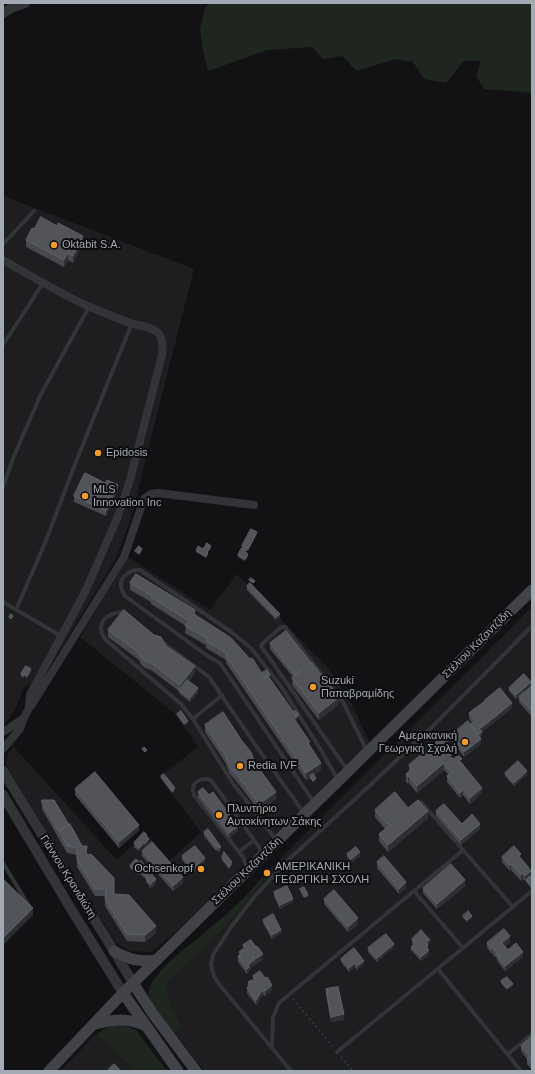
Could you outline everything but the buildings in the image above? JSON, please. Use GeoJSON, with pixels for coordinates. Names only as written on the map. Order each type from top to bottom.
{"type":"FeatureCollection","features":[{"type":"Feature","properties":{"kind":"main road","name":"Στέλιου Καζαντζίδη"},"geometry":{"type":"LineString","coordinates":[[49,1071],[133,983],[532,590]]}},
{"type":"Feature","properties":{"kind":"main road"},"geometry":{"type":"LineString","coordinates":[[114,951],[125,958],[157,960]]}},
{"type":"Feature","properties":{"kind":"main road"},"geometry":{"type":"LineString","coordinates":[[133,983],[153,1014],[196,1071]]}},
{"type":"Feature","properties":{"kind":"main road"},"geometry":{"type":"LineString","coordinates":[[123,993],[178,1071]]}},
{"type":"Feature","properties":{"kind":"main road"},"geometry":{"type":"LineString","coordinates":[[94,1024],[126,1020],[136,1021],[146,1026]]}},
{"type":"Feature","properties":{"kind":"street"},"geometry":{"type":"LineString","coordinates":[[3,13],[13,7],[25,3]]}},
{"type":"Feature","properties":{"kind":"street"},"geometry":{"type":"LineString","coordinates":[[3,260],[89,307],[150,328],[157,332],[161,337],[163,346],[130,480],[118,516],[86,590],[30,695],[29,708]]}},
{"type":"Feature","properties":{"kind":"street"},"geometry":{"type":"LineString","coordinates":[[3,749],[20,729],[29,708],[124,556],[144,499],[151,494],[158,493],[254,505]]}},
{"type":"Feature","properties":{"kind":"street"},"geometry":{"type":"LineString","coordinates":[[3,732],[24,718]]}},
{"type":"Feature","properties":{"kind":"street","name":"Γιάννου Κρανιδιώτη"},"geometry":{"type":"LineString","coordinates":[[3,771],[133,983]]}},
{"type":"Feature","properties":{"kind":"street","name":"Γιάννου Κρανιδιώτη"},"geometry":{"type":"LineString","coordinates":[[3,795],[123,993]]}},
{"type":"Feature","properties":{"kind":"lane"},"geometry":{"type":"LineString","coordinates":[[3,244],[34,211]]}},
{"type":"Feature","properties":{"kind":"lane"},"geometry":{"type":"LineString","coordinates":[[3,346],[43,283]]}},
{"type":"Feature","properties":{"kind":"lane"},"geometry":{"type":"LineString","coordinates":[[3,487],[14,456],[42,394],[89,307]]}},
{"type":"Feature","properties":{"kind":"lane"},"geometry":{"type":"LineString","coordinates":[[16,610],[45,543],[76,459],[132,323]]}},
{"type":"Feature","properties":{"kind":"lane"},"geometry":{"type":"LineString","coordinates":[[315,804],[220,663],[209,657],[125,596],[121,585],[126,574],[132,570],[140,570],[230,631],[251,648],[280,685],[321,750],[338,781]]}},
{"type":"Feature","properties":{"kind":"lane"},"geometry":{"type":"LineString","coordinates":[[3,602],[61,636]]}},
{"type":"Feature","properties":{"kind":"lane"},"geometry":{"type":"LineString","coordinates":[[129,616],[123,612],[114,613],[108,616],[103,622],[102,626],[103,637],[181,704],[232,782],[277,842]]}},
{"type":"Feature","properties":{"kind":"lane"},"geometry":{"type":"LineString","coordinates":[[291,1071],[219,984],[214,976],[211,965],[213,955],[231,927],[254,897],[288,860],[425,733],[532,626]]}},
{"type":"Feature","properties":{"kind":"lane"},"geometry":{"type":"LineString","coordinates":[[348,772],[261,646],[281,627],[285,627],[343,702],[368,752]]}},
{"type":"Feature","properties":{"kind":"lane"},"geometry":{"type":"LineString","coordinates":[[160,640],[209,677],[305,814]]}},
{"type":"Feature","properties":{"kind":"lane"},"geometry":{"type":"LineString","coordinates":[[192,719],[222,695]]}},
{"type":"Feature","properties":{"kind":"lane"},"geometry":{"type":"LineString","coordinates":[[249,869],[243,857],[194,795],[194,786],[197,781],[204,779],[211,780],[264,854]]}},
{"type":"Feature","properties":{"kind":"lane"},"geometry":{"type":"LineString","coordinates":[[421,802],[462,851],[513,907]]}},
{"type":"Feature","properties":{"kind":"lane"},"geometry":{"type":"LineString","coordinates":[[239,852],[254,840]]}},
{"type":"Feature","properties":{"kind":"lane"},"geometry":{"type":"LineString","coordinates":[[272,1049],[273,1017],[279,1003],[462,851]]}},
{"type":"Feature","properties":{"kind":"lane"},"geometry":{"type":"LineString","coordinates":[[3,864],[30,907],[27,909]]}},
{"type":"Feature","properties":{"kind":"lane"},"geometry":{"type":"LineString","coordinates":[[337,1052],[532,890]]}},
{"type":"Feature","properties":{"kind":"lane"},"geometry":{"type":"LineString","coordinates":[[414,891],[463,948]]}},
{"type":"Feature","properties":{"kind":"lane"},"geometry":{"type":"LineString","coordinates":[[438,969],[521,1071]]}},
{"type":"Feature","properties":{"kind":"lane"},"geometry":{"type":"LineString","coordinates":[[508,1054],[532,1034]]}},
{"type":"Feature","properties":{"kind":"path"},"geometry":{"type":"LineString","coordinates":[[289,994],[353,1071]]}},
{"type":"Feature","properties":{"kind":"shaded area"},"geometry":{"type":"Polygon","coordinates":[[[209,3],[532,3],[532,93],[484,89],[476,76],[481,61],[464,61],[446,83],[424,79],[413,62],[396,59],[356,71],[343,56],[323,59],[312,47],[267,50],[208,71],[200,29],[205,8],[209,3]]]}},
{"type":"Feature","properties":{"kind":"shaded area"},"geometry":{"type":"Polygon","coordinates":[[[3,195],[194,269],[130,521],[115,560],[41,681],[24,687],[16,707],[3,727],[3,195]]]}},
{"type":"Feature","properties":{"kind":"shaded area"},"geometry":{"type":"Polygon","coordinates":[[[128,557],[210,610],[237,574],[329,669],[352,704],[370,744],[341,769],[300,813],[204,906],[151,952],[130,951],[116,943],[6,767],[7,756],[13,746],[117,860],[146,833],[169,861],[201,832],[159,777],[198,747],[174,713],[80,637],[128,557]]]}},
{"type":"Feature","properties":{"kind":"shaded area","name":"Αμερικανική Γεωργική Σχολή"},"geometry":{"type":"Polygon","coordinates":[[[532,607],[532,1071],[204,1071],[175,1033],[183,1028],[172,1009],[166,983],[238,913],[263,881],[263,876],[532,607]]]}},
{"type":"Feature","properties":{"kind":"shaded area"},"geometry":{"type":"Polygon","coordinates":[[[263,876],[263,881],[238,913],[166,983],[172,1009],[183,1028],[175,1033],[150,1000],[149,990],[151,984],[169,962],[229,911],[263,876]]]}},
{"type":"Feature","properties":{"kind":"shaded area"},"geometry":{"type":"Polygon","coordinates":[[[119,1024],[136,1030],[167,1071],[135,1071],[96,1034],[108,1027],[119,1024]]]}},
{"type":"Feature","properties":{"kind":"shaded area"},"geometry":{"type":"Polygon","coordinates":[[[96,1034],[135,1071],[60,1071],[96,1034]]]}},
{"type":"Feature","properties":{"kind":"place","name":"Oktabit S.A."},"geometry":{"type":"Point","coordinates":[54,245]}},
{"type":"Feature","properties":{"kind":"place","name":"Epidosis"},"geometry":{"type":"Point","coordinates":[98,453]}},
{"type":"Feature","properties":{"kind":"place","name":"MLS Innovation Inc"},"geometry":{"type":"Point","coordinates":[85,496]}},
{"type":"Feature","properties":{"kind":"place","name":"Suzuki Παπαβραμίδης"},"geometry":{"type":"Point","coordinates":[313,687]}},
{"type":"Feature","properties":{"kind":"place","name":"Αμερικανική Γεωργική Σχολή"},"geometry":{"type":"Point","coordinates":[465,742]}},
{"type":"Feature","properties":{"kind":"place","name":"Redia IVF"},"geometry":{"type":"Point","coordinates":[240,766]}},
{"type":"Feature","properties":{"kind":"place","name":"Πλυντήριο Αυτοκίνητων Σάκης"},"geometry":{"type":"Point","coordinates":[219,815]}},
{"type":"Feature","properties":{"kind":"place","name":"Ochsenkopf"},"geometry":{"type":"Point","coordinates":[201,869]}},
{"type":"Feature","properties":{"kind":"place","name":"ΑΜΕΡΙΚΑΝΙΚΗ ΓΕΩΡΓΙΚΗ ΣΧΟΛΗ"},"geometry":{"type":"Point","coordinates":[267,873]}}]}
